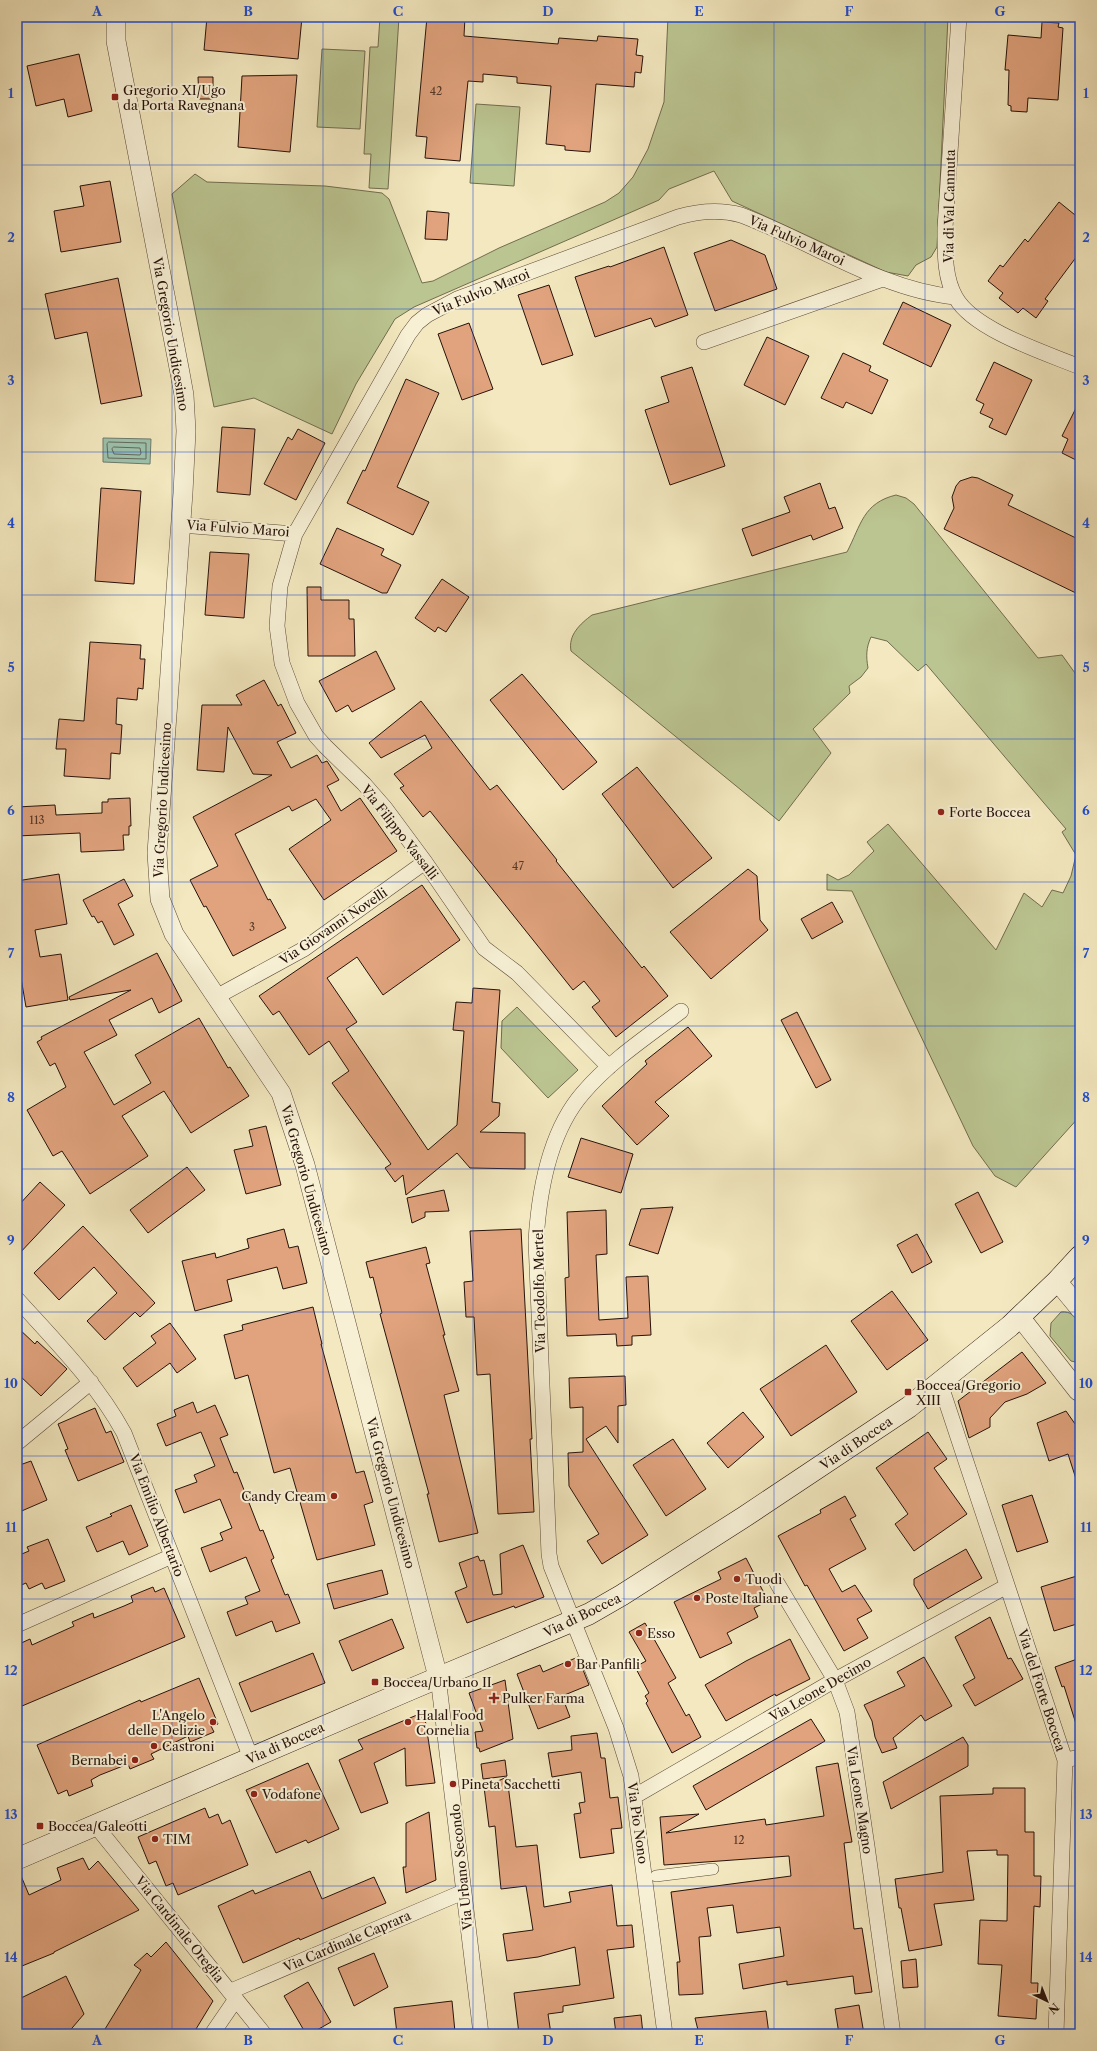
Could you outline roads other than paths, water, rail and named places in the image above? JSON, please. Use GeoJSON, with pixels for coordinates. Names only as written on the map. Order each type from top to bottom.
{"type":"FeatureCollection","features":[{"type":"Feature","properties":{"kind":"main road","name":"Via di Boccea"},"geometry":{"type":"LineString","coordinates":[[17,1859],[438,1677],[574,1622],[622,1595],[883,1426],[940,1383],[1020,1317],[1080,1256]]}},
{"type":"Feature","properties":{"kind":"street","name":"Via Gregorio Undicesimo"},"geometry":{"type":"LineString","coordinates":[[107,17],[116,41],[184,394],[186,432],[181,525],[156,853],[157,880],[160,898],[174,934],[274,1081],[290,1115],[305,1165],[438,1677]]}},
{"type":"Feature","properties":{"kind":"street","name":"Via Gregorio Undicesimo"},"geometry":{"type":"LineString","coordinates":[[116,17],[116,41]]}},
{"type":"Feature","properties":{"kind":"street","name":"Via di Val Cannuta"},"geometry":{"type":"LineString","coordinates":[[958,17],[945,242],[949,278],[955,297],[966,312],[984,324],[1080,368]]}},
{"type":"Feature","properties":{"kind":"street","name":"Via Fulvio Maroi"},"geometry":{"type":"LineString","coordinates":[[181,525],[294,534],[408,335],[422,319],[447,303],[668,220],[709,211],[728,212],[748,218],[883,279],[932,293],[955,297]]}},
{"type":"Feature","properties":{"kind":"street"},"geometry":{"type":"LineString","coordinates":[[704,342],[883,279]]}},
{"type":"Feature","properties":{"kind":"street","name":"Via Filippo Vassalli"},"geometry":{"type":"LineString","coordinates":[[294,534],[286,559],[278,606],[279,650],[290,687],[316,736],[364,784],[385,808],[425,862],[484,948],[517,973],[609,1067]]}},
{"type":"Feature","properties":{"kind":"street","name":"Via Giovanni Novelli"},"geometry":{"type":"LineString","coordinates":[[216,997],[304,949],[425,862]]}},
{"type":"Feature","properties":{"kind":"street","name":"Via Teodolfo Mertel"},"geometry":{"type":"LineString","coordinates":[[574,1622],[551,1566],[549,1554],[539,1318],[537,1228],[546,1171],[559,1133],[582,1094],[609,1067],[681,1011]]}},
{"type":"Feature","properties":{"kind":"street"},"geometry":{"type":"LineString","coordinates":[[1057,1281],[1080,1310]]}},
{"type":"Feature","properties":{"kind":"street","name":"Via Emilio Albertario"},"geometry":{"type":"LineString","coordinates":[[17,1299],[91,1382],[112,1411],[127,1439],[251,1758]]}},
{"type":"Feature","properties":{"kind":"street"},"geometry":{"type":"LineString","coordinates":[[1020,1317],[1079,1392]]}},
{"type":"Feature","properties":{"kind":"street"},"geometry":{"type":"LineString","coordinates":[[17,1443],[91,1382]]}},
{"type":"Feature","properties":{"kind":"street","name":"Via del Forte Boccea"},"geometry":{"type":"LineString","coordinates":[[940,1383],[1065,1760],[1056,2034]]}},
{"type":"Feature","properties":{"kind":"street"},"geometry":{"type":"LineString","coordinates":[[17,1624],[172,1556]]}},
{"type":"Feature","properties":{"kind":"street","name":"Via Leone Magno"},"geometry":{"type":"LineString","coordinates":[[777,1583],[835,1680],[843,1699],[849,1726],[893,2034]]}},
{"type":"Feature","properties":{"kind":"street","name":"Via Leone Decimo"},"geometry":{"type":"LineString","coordinates":[[634,1796],[835,1680],[1007,1586]]}},
{"type":"Feature","properties":{"kind":"street","name":"Via Pio Nono"},"geometry":{"type":"LineString","coordinates":[[574,1622],[616,1728],[631,1776],[665,2034]]}},
{"type":"Feature","properties":{"kind":"street","name":"Via Urbano Secondo"},"geometry":{"type":"LineString","coordinates":[[438,1677],[481,2034]]}},
{"type":"Feature","properties":{"kind":"street"},"geometry":{"type":"LineString","coordinates":[[1065,1760],[1080,1757]]}},
{"type":"Feature","properties":{"kind":"street","name":"Via Cardinale Oreglia"},"geometry":{"type":"LineString","coordinates":[[96,1826],[264,2034]]}},
{"type":"Feature","properties":{"kind":"street"},"geometry":{"type":"LineString","coordinates":[[656,1876],[713,1868]]}},
{"type":"Feature","properties":{"kind":"street","name":"Via Cardinale Caprara"},"geometry":{"type":"LineString","coordinates":[[234,1995],[463,1892]]}},
{"type":"Feature","properties":{"kind":"street"},"geometry":{"type":"LineString","coordinates":[[212,2034],[234,1995]]}},
{"type":"Feature","properties":{"kind":"water"},"geometry":{"type":"Polygon","coordinates":[[[103,438],[151,439],[150,464],[103,462],[103,438]]]}},
{"type":"Feature","properties":{"kind":"place","name":"Gregorio XI/Ugo da Porta Ravegnana"},"geometry":{"type":"Point","coordinates":[115,97]}},
{"type":"Feature","properties":{"kind":"place","name":"Forte Boccea"},"geometry":{"type":"Point","coordinates":[941,812]}},
{"type":"Feature","properties":{"kind":"place","name":"Boccea/Gregorio XIII"},"geometry":{"type":"Point","coordinates":[908,1392]}},
{"type":"Feature","properties":{"kind":"place","name":"Candy Cream"},"geometry":{"type":"Point","coordinates":[334,1496]}},
{"type":"Feature","properties":{"kind":"place","name":"Tuodì"},"geometry":{"type":"Point","coordinates":[737,1579]}},
{"type":"Feature","properties":{"kind":"place","name":"Poste Italiane"},"geometry":{"type":"Point","coordinates":[697,1598]}},
{"type":"Feature","properties":{"kind":"place","name":"Esso"},"geometry":{"type":"Point","coordinates":[639,1633]}},
{"type":"Feature","properties":{"kind":"place","name":"Bar Panfili"},"geometry":{"type":"Point","coordinates":[568,1664]}},
{"type":"Feature","properties":{"kind":"place","name":"Boccea/Urbano II"},"geometry":{"type":"Point","coordinates":[375,1682]}},
{"type":"Feature","properties":{"kind":"place","name":"Pulker Farma"},"geometry":{"type":"Point","coordinates":[494,1698]}},
{"type":"Feature","properties":{"kind":"place","name":"L'Angelo delle Delizie"},"geometry":{"type":"Point","coordinates":[213,1722]}},
{"type":"Feature","properties":{"kind":"place","name":"Halal Food Cornelia"},"geometry":{"type":"Point","coordinates":[408,1722]}},
{"type":"Feature","properties":{"kind":"place","name":"Castroni"},"geometry":{"type":"Point","coordinates":[154,1746]}},
{"type":"Feature","properties":{"kind":"place","name":"Bernabei"},"geometry":{"type":"Point","coordinates":[135,1760]}},
{"type":"Feature","properties":{"kind":"place","name":"Pineta Sacchetti"},"geometry":{"type":"Point","coordinates":[453,1784]}},
{"type":"Feature","properties":{"kind":"place","name":"Vodafone"},"geometry":{"type":"Point","coordinates":[254,1794]}},
{"type":"Feature","properties":{"kind":"place","name":"Boccea/Galeotti"},"geometry":{"type":"Point","coordinates":[40,1826]}},
{"type":"Feature","properties":{"kind":"place","name":"TIM"},"geometry":{"type":"Point","coordinates":[155,1839]}}]}
